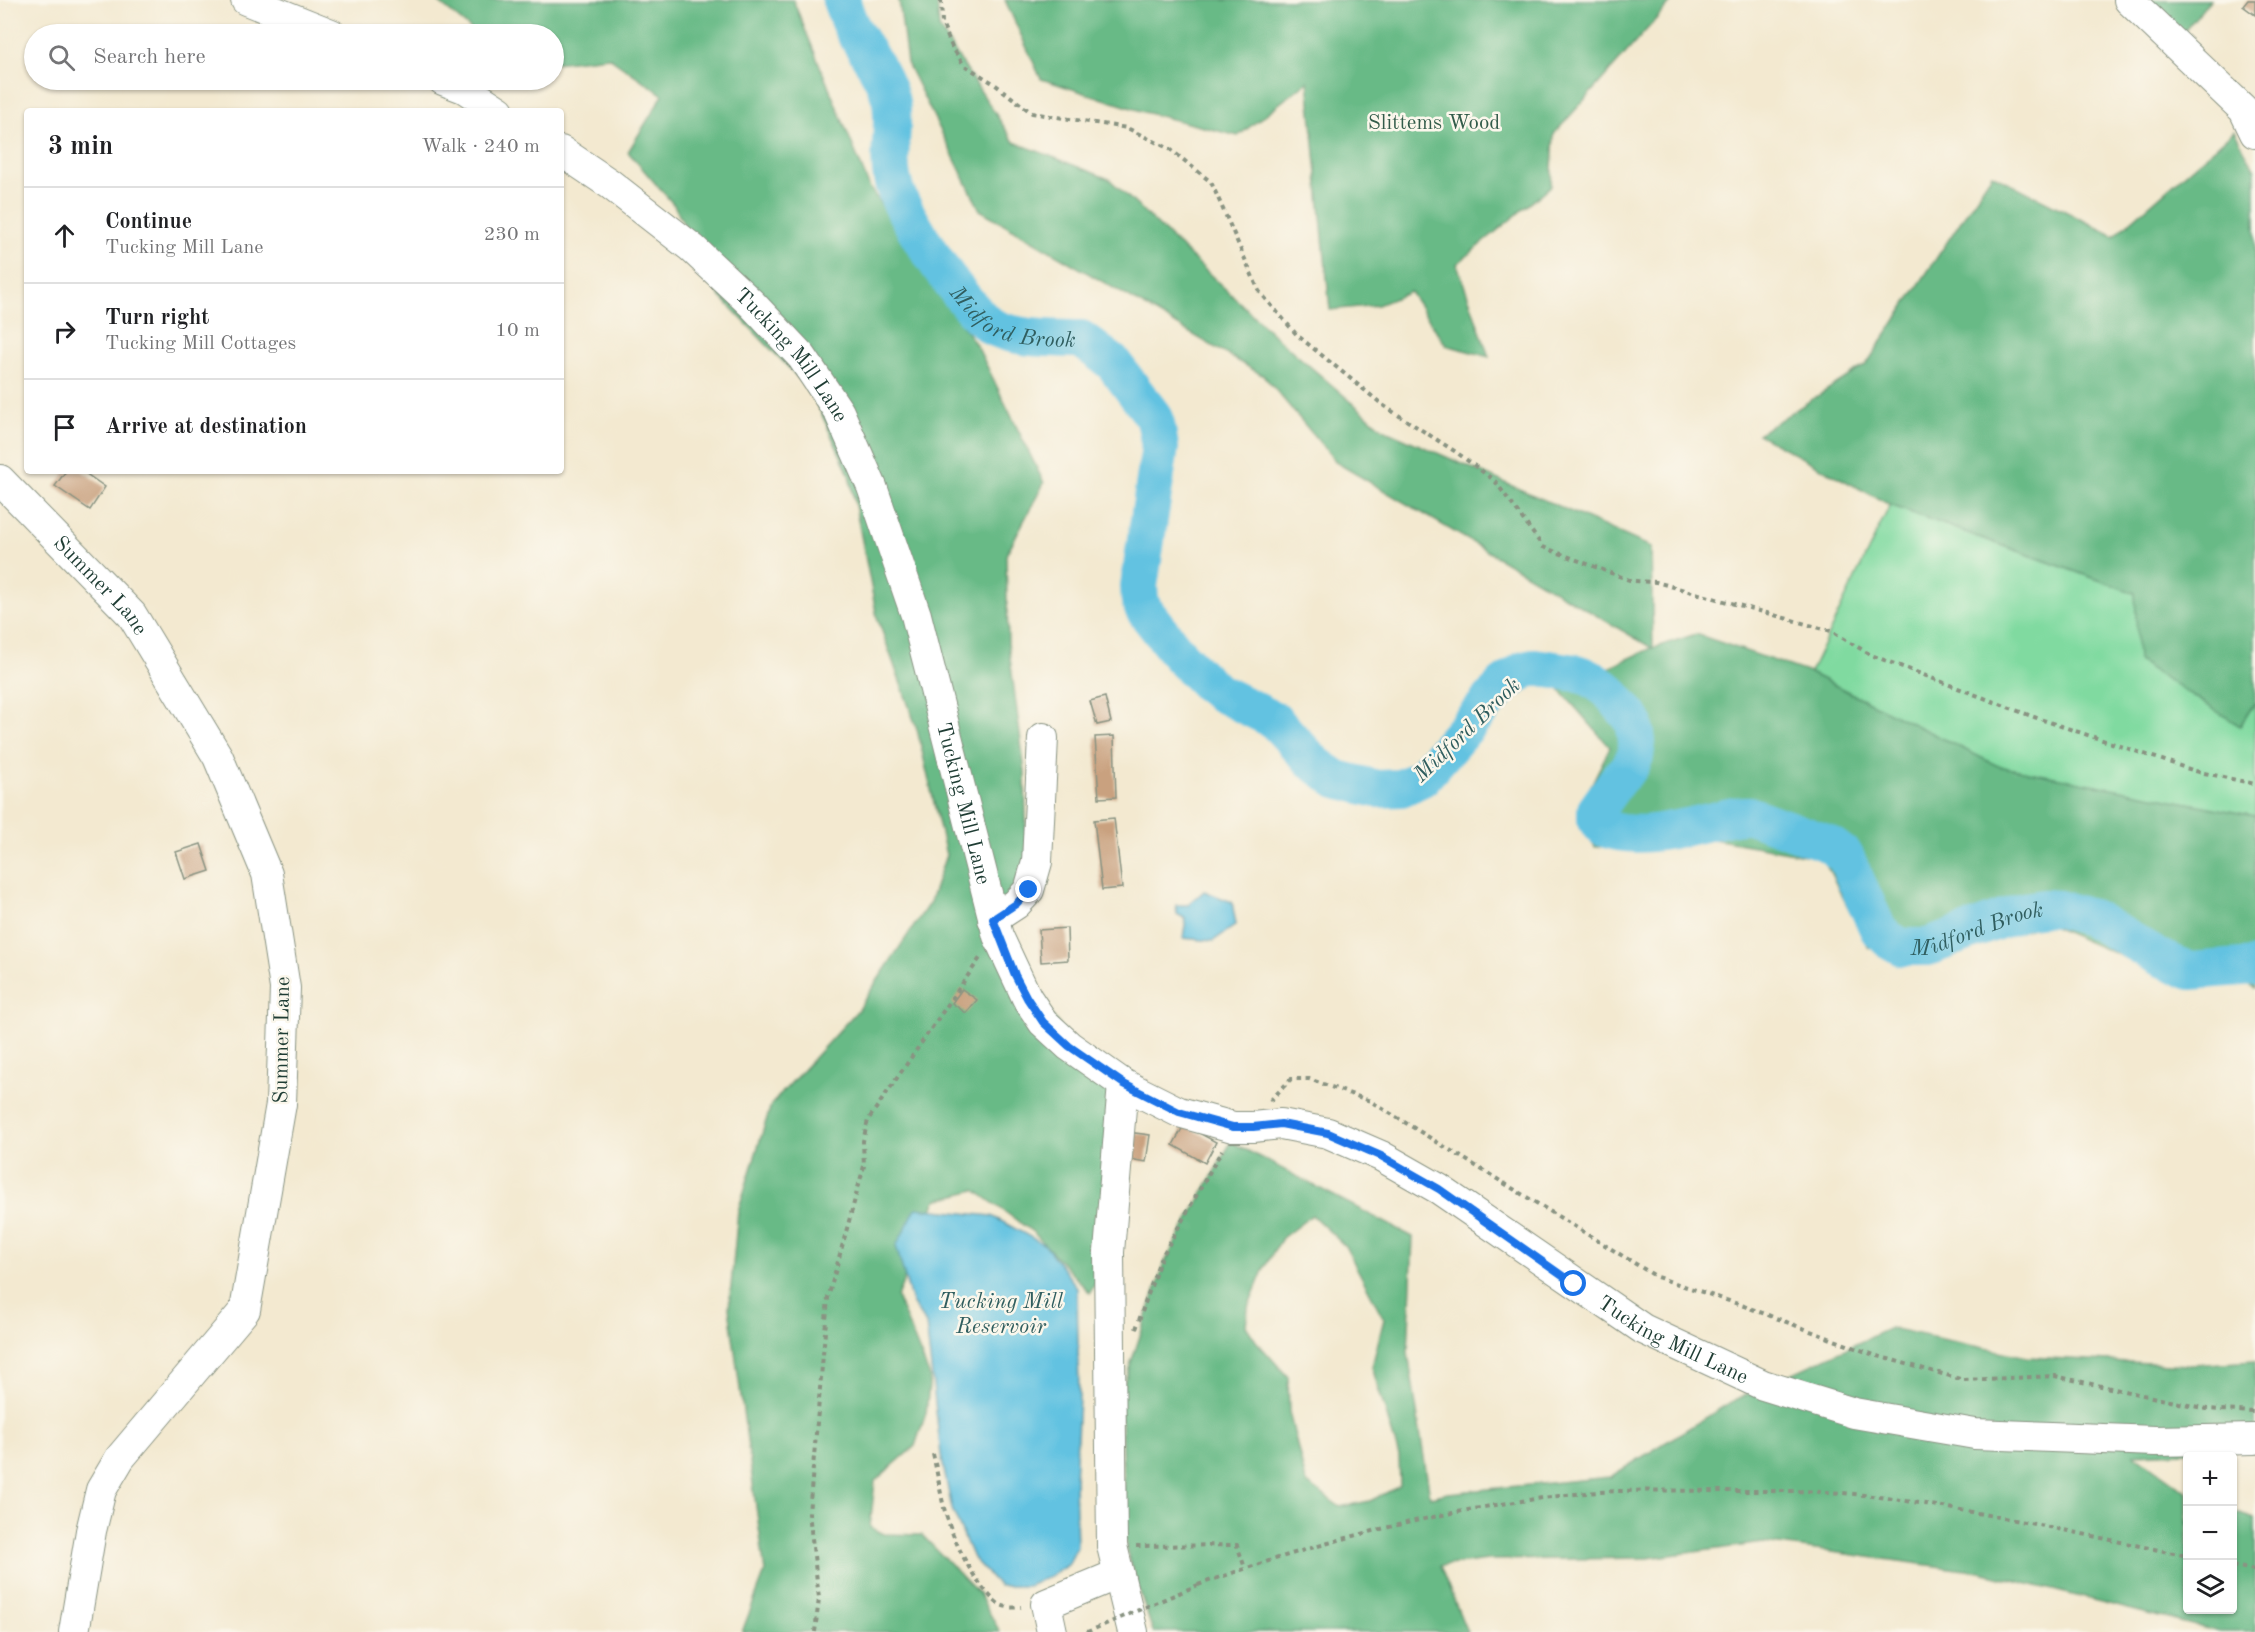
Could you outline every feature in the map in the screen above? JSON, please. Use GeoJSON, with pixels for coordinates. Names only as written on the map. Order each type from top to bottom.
{"type":"FeatureCollection","features":[{"type":"Feature","properties":{"kind":"street"},"geometry":{"type":"LineString","coordinates":[[246,0],[306,24]]}},
{"type":"Feature","properties":{"kind":"street"},"geometry":{"type":"LineString","coordinates":[[2130,0],[2244,110],[2255,133]]}},
{"type":"Feature","properties":{"kind":"street"},"geometry":{"type":"LineString","coordinates":[[467,90],[494,108]]}},
{"type":"Feature","properties":{"kind":"street","name":"Tucking Mill Lane"},"geometry":{"type":"LineString","coordinates":[[564,153],[610,184],[692,248],[752,304],[802,357],[839,412],[872,487],[916,615],[996,927],[1023,991],[1043,1022],[1069,1046],[1124,1084],[1179,1112],[1233,1127],[1281,1124],[1328,1133],[1381,1156],[1439,1189],[1643,1329],[1763,1385],[1854,1413],[1975,1434],[2155,1441],[2255,1439]]}},
{"type":"Feature","properties":{"kind":"street","name":"Summer Lane"},"geometry":{"type":"LineString","coordinates":[[0,480],[132,615],[218,757],[267,874],[285,988],[281,1104],[245,1310],[120,1458],[101,1490],[91,1531],[74,1632]]}},
{"type":"Feature","properties":{"kind":"street"},"geometry":{"type":"LineString","coordinates":[[996,927],[1029,890],[1037,862],[1042,738]]}},
{"type":"Feature","properties":{"kind":"street"},"geometry":{"type":"LineString","coordinates":[[1124,1084],[1109,1252],[1112,1546],[1133,1632]]}},
{"type":"Feature","properties":{"kind":"street"},"geometry":{"type":"LineString","coordinates":[[1049,1618],[1118,1574]]}},
{"type":"Feature","properties":{"kind":"path"},"geometry":{"type":"LineString","coordinates":[[941,0],[942,23],[952,47],[964,65],[993,83],[1032,113],[1127,129],[1170,149],[1211,182],[1259,291],[1297,335],[1384,406],[1456,452],[1495,481],[1543,547],[1632,581],[1656,582],[1831,631],[1871,655],[2034,717],[2195,771],[2255,784]]}},
{"type":"Feature","properties":{"kind":"path"},"geometry":{"type":"LineString","coordinates":[[815,1632],[819,1598],[809,1513],[828,1298],[864,1166],[863,1141],[868,1120],[981,957],[996,927]]}},
{"type":"Feature","properties":{"kind":"path"},"geometry":{"type":"LineString","coordinates":[[1267,1104],[1291,1079],[1309,1079],[1370,1101],[1657,1277],[1744,1306],[1874,1355],[1964,1380],[2055,1376],[2207,1409],[2255,1412]]}},
{"type":"Feature","properties":{"kind":"path"},"geometry":{"type":"LineString","coordinates":[[1133,1339],[1160,1260],[1214,1166],[1233,1127]]}},
{"type":"Feature","properties":{"kind":"path"},"geometry":{"type":"LineString","coordinates":[[933,1454],[948,1520],[955,1539],[975,1576],[996,1603],[1049,1618]]}},
{"type":"Feature","properties":{"kind":"path"},"geometry":{"type":"LineString","coordinates":[[1087,1632],[1198,1585],[1245,1568],[1345,1538],[1477,1509],[1587,1493],[1769,1491],[1862,1495],[1977,1513],[2183,1555]]}},
{"type":"Feature","properties":{"kind":"path"},"geometry":{"type":"LineString","coordinates":[[1131,1546],[1237,1545],[1245,1568]]}},
{"type":"Feature","properties":{"kind":"path"},"geometry":{"type":"LineString","coordinates":[[2237,1567],[2255,1570]]}},
{"type":"Feature","properties":{"kind":"green space"},"geometry":{"type":"Polygon","coordinates":[[[436,0],[793,0],[870,188],[978,348],[1044,483],[1006,555],[1008,643],[1025,772],[1027,872],[1000,954],[1109,1084],[1100,1275],[1090,1293],[1034,1233],[975,1190],[936,1200],[897,1297],[930,1377],[926,1413],[915,1446],[875,1481],[870,1527],[884,1534],[922,1535],[979,1594],[1000,1632],[742,1632],[765,1572],[729,1308],[738,1211],[771,1105],[857,1011],[930,902],[946,855],[917,729],[877,617],[849,474],[811,391],[720,296],[674,205],[628,152],[663,95],[609,57],[564,62],[564,24],[465,24],[436,0]]]}},
{"type":"Feature","properties":{"kind":"green space"},"geometry":{"type":"Polygon","coordinates":[[[899,0],[937,0],[939,28],[1014,142],[1109,179],[1277,338],[1383,429],[1651,547],[1653,648],[1696,634],[1810,673],[1998,766],[2255,816],[2255,988],[2242,979],[2179,981],[2047,924],[1927,958],[1869,948],[1823,858],[1714,839],[1595,847],[1578,812],[1610,747],[1560,690],[1652,648],[1337,463],[1264,376],[980,210],[907,63],[899,0]]]}},
{"type":"Feature","properties":{"kind":"green space","name":"Slittems Wood"},"geometry":{"type":"Polygon","coordinates":[[[1005,0],[1673,0],[1554,134],[1551,186],[1457,264],[1489,357],[1446,345],[1410,292],[1378,305],[1330,310],[1308,81],[1238,136],[1144,112],[1041,79],[1005,0]]]}},
{"type":"Feature","properties":{"kind":"green space"},"geometry":{"type":"Polygon","coordinates":[[[2148,0],[2210,0],[2182,34],[2148,0]]]}},
{"type":"Feature","properties":{"kind":"green space"},"geometry":{"type":"Polygon","coordinates":[[[2234,131],[2255,170],[2255,702],[2240,726],[2138,661],[2135,593],[1890,505],[1758,434],[1866,365],[1992,174],[2114,236],[2234,131]]]}},
{"type":"Feature","properties":{"kind":"green space"},"geometry":{"type":"Polygon","coordinates":[[[1890,505],[2135,593],[2240,726],[2255,702],[2255,816],[1997,766],[1810,673],[1890,505]]]}},
{"type":"Feature","properties":{"kind":"green space"},"geometry":{"type":"Polygon","coordinates":[[[1231,1142],[1413,1237],[1408,1353],[1430,1497],[1448,1493],[1610,1477],[1731,1402],[1890,1328],[2027,1357],[2190,1365],[2255,1361],[2255,1449],[2134,1454],[2183,1489],[2183,1614],[2237,1614],[2237,1513],[2255,1519],[2255,1632],[2220,1632],[1981,1572],[1764,1543],[1647,1558],[1488,1560],[1440,1566],[1467,1632],[1153,1632],[1126,1549],[1120,1395],[1165,1262],[1231,1142]],[[1312,1215],[1282,1238],[1264,1268],[1248,1307],[1246,1326],[1256,1341],[1288,1377],[1289,1412],[1306,1482],[1340,1507],[1370,1501],[1400,1486],[1399,1456],[1372,1367],[1384,1319],[1345,1246],[1312,1215]]]}},
{"type":"Feature","properties":{"kind":"water"},"geometry":{"type":"Polygon","coordinates":[[[1204,891],[1232,902],[1236,925],[1213,941],[1183,938],[1186,919],[1177,914],[1176,905],[1188,905],[1204,891]]]}},
{"type":"Feature","properties":{"kind":"water","name":"Tucking Mill Reservoir"},"geometry":{"type":"Polygon","coordinates":[[[916,1208],[992,1216],[1045,1245],[1077,1287],[1079,1397],[1075,1482],[1077,1547],[1068,1565],[1028,1586],[999,1586],[973,1558],[952,1509],[941,1455],[926,1324],[912,1303],[896,1246],[916,1208]]]}},
{"type":"Feature","properties":{"kind":"building"},"geometry":{"type":"Polygon","coordinates":[[[2248,0],[2255,0],[2255,15],[2243,6],[2248,0]]]}},
{"type":"Feature","properties":{"kind":"building"},"geometry":{"type":"Polygon","coordinates":[[[64,474],[86,474],[105,487],[90,510],[55,486],[64,474]]]}},
{"type":"Feature","properties":{"kind":"building"},"geometry":{"type":"Polygon","coordinates":[[[1105,697],[1111,722],[1097,725],[1090,701],[1105,697]]]}},
{"type":"Feature","properties":{"kind":"building"},"geometry":{"type":"Polygon","coordinates":[[[1114,736],[1116,797],[1099,798],[1095,737],[1114,736]]]}},
{"type":"Feature","properties":{"kind":"building"},"geometry":{"type":"Polygon","coordinates":[[[1114,818],[1122,888],[1102,890],[1094,820],[1114,818]]]}},
{"type":"Feature","properties":{"kind":"building"},"geometry":{"type":"Polygon","coordinates":[[[201,844],[210,871],[185,879],[176,852],[201,844]]]}},
{"type":"Feature","properties":{"kind":"building"},"geometry":{"type":"Polygon","coordinates":[[[1067,928],[1068,960],[1041,962],[1039,930],[1067,928]]]}},
{"type":"Feature","properties":{"kind":"building"},"geometry":{"type":"Polygon","coordinates":[[[962,989],[977,1000],[966,1013],[952,1003],[962,989]]]}},
{"type":"Feature","properties":{"kind":"building"},"geometry":{"type":"Polygon","coordinates":[[[1184,1125],[1216,1142],[1205,1163],[1173,1145],[1184,1125]]]}},
{"type":"Feature","properties":{"kind":"building"},"geometry":{"type":"Polygon","coordinates":[[[1127,1132],[1150,1135],[1146,1162],[1123,1158],[1127,1132]]]}},
{"type":"Feature","properties":{"kind":"waterway","name":"Midford Brook"},"geometry":{"type":"LineString","coordinates":[[841,0],[851,26],[878,70],[890,98],[892,108],[890,153],[895,189],[911,221],[954,287],[970,306],[995,328],[1015,335],[1081,339],[1113,363],[1153,416],[1160,447],[1139,586],[1140,601],[1144,610],[1179,655],[1209,685],[1220,693],[1274,720],[1315,764],[1337,779],[1377,789],[1401,788],[1422,778],[1503,685],[1524,670],[1541,668],[1576,673],[1591,678],[1608,690],[1634,721],[1637,741],[1635,756],[1630,767],[1618,779],[1596,810],[1596,819],[1603,828],[1616,832],[1644,834],[1749,815],[1829,844],[1845,856],[1878,929],[1888,939],[1902,947],[1928,947],[2024,911],[2044,908],[2059,909],[2092,918],[2161,958],[2190,971],[2255,966]]}},
{"type":"Feature","properties":{"kind":"route"},"geometry":{"type":"LineString","coordinates":[[1029,890],[1016,904],[993,919],[1003,948],[1027,998],[1043,1022],[1069,1046],[1124,1084],[1179,1112],[1233,1127],[1281,1124],[1328,1133],[1381,1156],[1439,1189],[1574,1284]]}}]}
